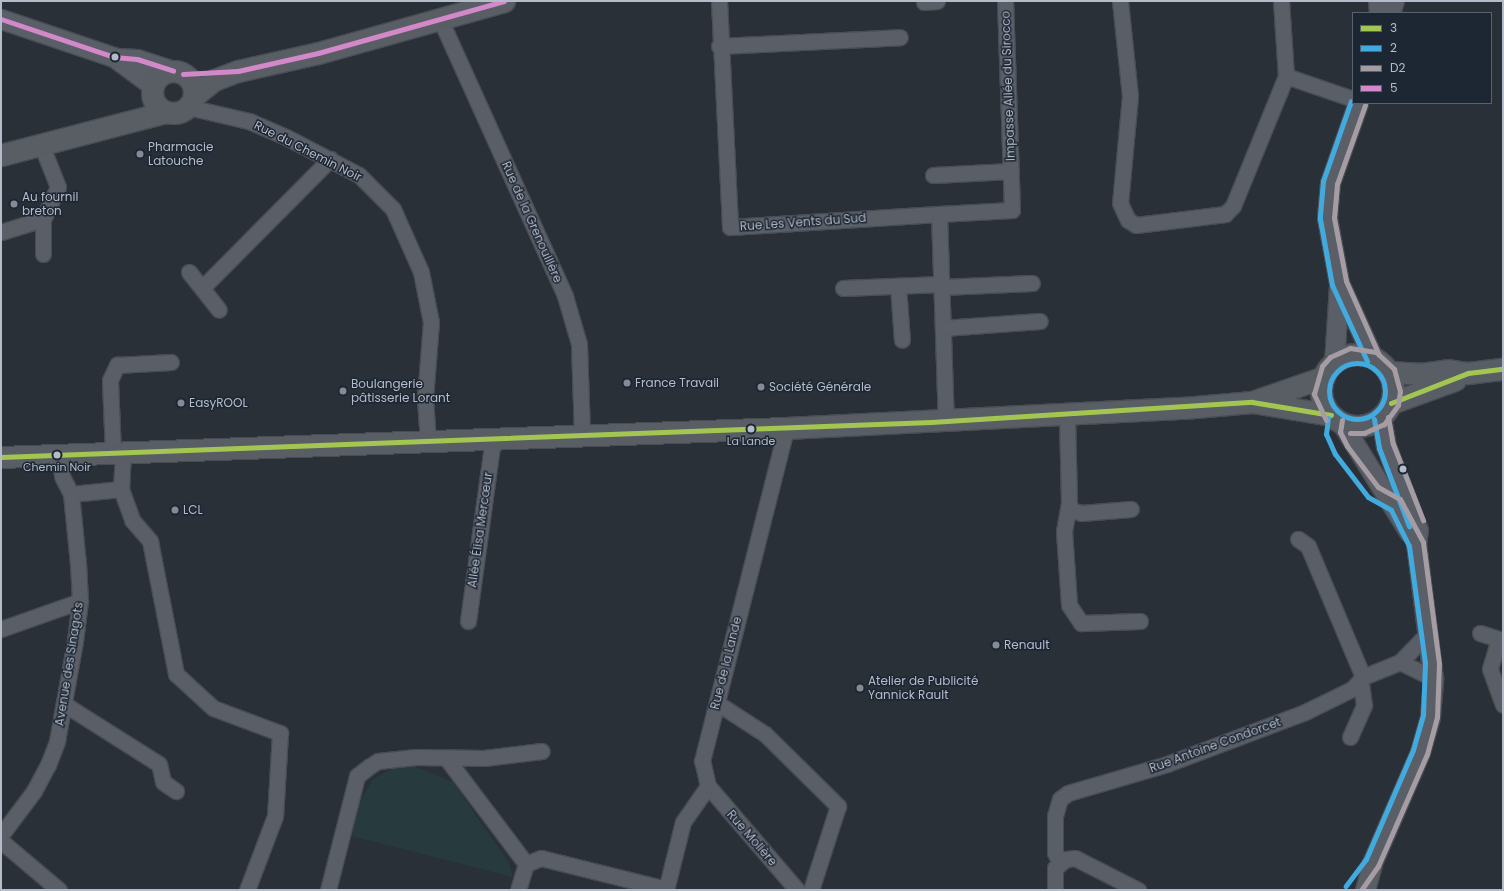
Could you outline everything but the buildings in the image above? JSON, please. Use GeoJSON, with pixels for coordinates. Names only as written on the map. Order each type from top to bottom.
{"type":"FeatureCollection","features":[{"type":"Feature","properties":{"kind":"main road"},"geometry":{"type":"LineString","coordinates":[[157,99],[178,113],[214,80],[238,71],[441,21],[504,1]]}},
{"type":"Feature","properties":{"kind":"main road"},"geometry":{"type":"LineString","coordinates":[[157,99],[160,75],[178,72],[238,71]]}},
{"type":"Feature","properties":{"kind":"main road"},"geometry":{"type":"LineString","coordinates":[[178,72],[192,83],[191,101]]}},
{"type":"Feature","properties":{"kind":"main road"},"geometry":{"type":"LineString","coordinates":[[1,155],[80,132],[157,99]]}},
{"type":"Feature","properties":{"kind":"main road"},"geometry":{"type":"LineString","coordinates":[[1252,402],[1329,370],[1352,355],[1373,358],[1388,372],[1392,382],[1386,410]]}},
{"type":"Feature","properties":{"kind":"main road"},"geometry":{"type":"LineString","coordinates":[[1388,372],[1421,374],[1448,370],[1468,373],[1503,369]]}},
{"type":"Feature","properties":{"kind":"main road"},"geometry":{"type":"LineString","coordinates":[[1329,370],[1321,393],[1336,419]]}},
{"type":"Feature","properties":{"kind":"main road"},"geometry":{"type":"LineString","coordinates":[[1,458],[118,452],[493,439],[582,434],[946,422],[1252,402],[1336,419],[1362,426],[1386,410],[1468,373]]}},
{"type":"Feature","properties":{"kind":"street","name":"Rue Les Vents du Sud"},"geometry":{"type":"LineString","coordinates":[[719,1],[719,46],[730,227],[939,214]]}},
{"type":"Feature","properties":{"kind":"street","name":"Impasse Allée du Sirocco"},"geometry":{"type":"LineString","coordinates":[[939,214],[1012,210],[1005,1]]}},
{"type":"Feature","properties":{"kind":"street"},"geometry":{"type":"LineString","coordinates":[[1120,1],[1130,96],[1120,203],[1128,220],[1136,225],[1229,211],[1286,76],[1281,1]]}},
{"type":"Feature","properties":{"kind":"street"},"geometry":{"type":"LineString","coordinates":[[1378,1],[1379,12]]}},
{"type":"Feature","properties":{"kind":"street"},"geometry":{"type":"LineString","coordinates":[[1390,12],[1394,1]]}},
{"type":"Feature","properties":{"kind":"street"},"geometry":{"type":"LineString","coordinates":[[1,19],[114,57],[137,59],[178,72]]}},
{"type":"Feature","properties":{"kind":"street","name":"Rue de la Grenouillère"},"geometry":{"type":"LineString","coordinates":[[441,21],[565,296],[579,344],[582,434]]}},
{"type":"Feature","properties":{"kind":"street"},"geometry":{"type":"LineString","coordinates":[[719,46],[900,37]]}},
{"type":"Feature","properties":{"kind":"street"},"geometry":{"type":"LineString","coordinates":[[114,57],[157,99]]}},
{"type":"Feature","properties":{"kind":"street"},"geometry":{"type":"LineString","coordinates":[[1286,76],[1352,99]]}},
{"type":"Feature","properties":{"kind":"street","name":"Rue du Chemin Noir"},"geometry":{"type":"LineString","coordinates":[[191,101],[249,121],[330,160],[359,175],[388,202],[403,226],[421,272],[431,322],[425,399],[428,441]]}},
{"type":"Feature","properties":{"kind":"street"},"geometry":{"type":"LineString","coordinates":[[1358,104],[1327,200],[1331,250],[1340,283],[1373,358]]}},
{"type":"Feature","properties":{"kind":"street"},"geometry":{"type":"LineString","coordinates":[[41,144],[58,187],[43,219],[43,254]]}},
{"type":"Feature","properties":{"kind":"street"},"geometry":{"type":"LineString","coordinates":[[202,288],[330,160]]}},
{"type":"Feature","properties":{"kind":"street","name":"Impasse Allée du Sirocco"},"geometry":{"type":"LineString","coordinates":[[933,175],[1011,171]]}},
{"type":"Feature","properties":{"kind":"street"},"geometry":{"type":"LineString","coordinates":[[939,214],[946,422]]}},
{"type":"Feature","properties":{"kind":"street"},"geometry":{"type":"LineString","coordinates":[[1,232],[43,219]]}},
{"type":"Feature","properties":{"kind":"street"},"geometry":{"type":"LineString","coordinates":[[189,272],[219,310]]}},
{"type":"Feature","properties":{"kind":"street"},"geometry":{"type":"LineString","coordinates":[[843,288],[1032,282]]}},
{"type":"Feature","properties":{"kind":"street"},"geometry":{"type":"LineString","coordinates":[[1329,370],[1340,283]]}},
{"type":"Feature","properties":{"kind":"street"},"geometry":{"type":"LineString","coordinates":[[898,286],[902,340]]}},
{"type":"Feature","properties":{"kind":"street"},"geometry":{"type":"LineString","coordinates":[[943,328],[1040,321]]}},
{"type":"Feature","properties":{"kind":"street"},"geometry":{"type":"LineString","coordinates":[[171,362],[117,365],[110,380],[121,488],[132,520],[150,541],[176,674],[213,708],[280,734],[275,816],[247,890]]}},
{"type":"Feature","properties":{"kind":"street"},"geometry":{"type":"LineString","coordinates":[[1366,890],[1372,863],[1420,752],[1430,716],[1433,678],[1429,632],[1416,544],[1416,520],[1386,446],[1386,410]]}},
{"type":"Feature","properties":{"kind":"street"},"geometry":{"type":"LineString","coordinates":[[1067,415],[1068,509],[1064,531],[1069,605],[1081,623],[1140,621]]}},
{"type":"Feature","properties":{"kind":"street"},"geometry":{"type":"LineString","coordinates":[[1336,419],[1395,503],[1416,544]]}},
{"type":"Feature","properties":{"kind":"street","name":"Rue de la Lande"},"geometry":{"type":"LineString","coordinates":[[708,786],[702,761],[786,428]]}},
{"type":"Feature","properties":{"kind":"street","name":"Allée Élisa Mercœur"},"geometry":{"type":"LineString","coordinates":[[468,621],[493,439]]}},
{"type":"Feature","properties":{"kind":"street","name":"Avenue des Sinagots"},"geometry":{"type":"LineString","coordinates":[[1,835],[34,791],[48,765],[64,704],[80,601],[71,494],[62,476],[60,455]]}},
{"type":"Feature","properties":{"kind":"street"},"geometry":{"type":"LineString","coordinates":[[71,494],[121,488]]}},
{"type":"Feature","properties":{"kind":"street"},"geometry":{"type":"LineString","coordinates":[[1068,509],[1081,513],[1131,510]]}},
{"type":"Feature","properties":{"kind":"street"},"geometry":{"type":"LineString","coordinates":[[1298,539],[1308,546],[1362,680],[1364,705],[1350,737]]}},
{"type":"Feature","properties":{"kind":"street"},"geometry":{"type":"LineString","coordinates":[[1,629],[80,601]]}},
{"type":"Feature","properties":{"kind":"street","name":"Rue Antoine Condorcet"},"geometry":{"type":"LineString","coordinates":[[1060,862],[1055,853],[1055,816],[1060,799],[1068,793],[1174,762],[1306,712],[1362,680],[1400,662],[1429,632]]}},
{"type":"Feature","properties":{"kind":"street"},"geometry":{"type":"LineString","coordinates":[[1480,633],[1501,640],[1490,669],[1503,705]]}},
{"type":"Feature","properties":{"kind":"street"},"geometry":{"type":"LineString","coordinates":[[1400,662],[1433,678]]}},
{"type":"Feature","properties":{"kind":"street"},"geometry":{"type":"LineString","coordinates":[[716,703],[765,734],[838,806],[811,890]]}},
{"type":"Feature","properties":{"kind":"street"},"geometry":{"type":"LineString","coordinates":[[64,704],[159,764],[163,782],[176,791]]}},
{"type":"Feature","properties":{"kind":"street"},"geometry":{"type":"LineString","coordinates":[[328,890],[357,776],[378,761],[416,757],[447,759],[542,751]]}},
{"type":"Feature","properties":{"kind":"street"},"geometry":{"type":"LineString","coordinates":[[447,759],[526,864]]}},
{"type":"Feature","properties":{"kind":"street"},"geometry":{"type":"LineString","coordinates":[[526,864],[541,858],[666,890],[683,822],[708,786]]}},
{"type":"Feature","properties":{"kind":"street","name":"Rue Molière"},"geometry":{"type":"LineString","coordinates":[[708,786],[797,890]]}},
{"type":"Feature","properties":{"kind":"street"},"geometry":{"type":"LineString","coordinates":[[1,841],[60,890]]}},
{"type":"Feature","properties":{"kind":"street"},"geometry":{"type":"LineString","coordinates":[[1055,890],[1055,868],[1060,862],[1083,859],[1138,890]]}},
{"type":"Feature","properties":{"kind":"street"},"geometry":{"type":"LineString","coordinates":[[1352,890],[1372,863]]}},
{"type":"Feature","properties":{"kind":"street"},"geometry":{"type":"LineString","coordinates":[[518,890],[526,864]]}},
{"type":"Feature","properties":{"kind":"green space"},"geometry":{"type":"Polygon","coordinates":[[[413,766],[453,782],[509,863],[513,877],[352,836],[356,809],[372,780],[394,767],[413,766]]]}},
{"type":"Feature","properties":{"kind":"transit line","name":"5"},"geometry":{"type":"LineString","coordinates":[[183,74],[238,71],[318,53],[504,1]]}},
{"type":"Feature","properties":{"kind":"transit line","name":"5"},"geometry":{"type":"LineString","coordinates":[[1,19],[114,57],[137,59],[173,71]]}},
{"type":"Feature","properties":{"kind":"transit line","name":"2"},"geometry":{"type":"LineString","coordinates":[[1351,101],[1323,181],[1320,219],[1332,285],[1367,361]]}},
{"type":"Feature","properties":{"kind":"transit line","name":"D2"},"geometry":{"type":"LineString","coordinates":[[1365,105],[1337,184],[1334,218],[1346,281],[1379,355]]}},
{"type":"Feature","properties":{"kind":"transit line","name":"D2"},"geometry":{"type":"LineString","coordinates":[[1326,420],[1314,394],[1322,366],[1330,357],[1350,348],[1376,352],[1394,369],[1400,391],[1398,405],[1384,424],[1364,433],[1350,433]]}},
{"type":"Feature","properties":{"kind":"transit line","name":"2"},"geometry":{"type":"LineString","coordinates":[[1357,363],[1372,368],[1380,376],[1385,391],[1380,406],[1372,414],[1357,419],[1342,414],[1334,406],[1329,391],[1334,376],[1342,368],[1357,363]]}},
{"type":"Feature","properties":{"kind":"transit line","name":"3"},"geometry":{"type":"LineString","coordinates":[[1391,403],[1468,373],[1503,369]]}},
{"type":"Feature","properties":{"kind":"transit line","name":"3"},"geometry":{"type":"LineString","coordinates":[[1,457],[931,422],[1252,402],[1331,415]]}},
{"type":"Feature","properties":{"kind":"transit line","name":"D2"},"geometry":{"type":"LineString","coordinates":[[1388,417],[1393,444],[1423,520]]}},
{"type":"Feature","properties":{"kind":"transit line","name":"2"},"geometry":{"type":"LineString","coordinates":[[1328,418],[1326,434],[1335,454],[1368,497],[1391,510],[1409,546],[1425,663],[1423,715],[1413,750],[1366,859],[1346,886]]}},
{"type":"Feature","properties":{"kind":"transit line","name":"2"},"geometry":{"type":"LineString","coordinates":[[1374,419],[1379,448],[1409,526]]}},
{"type":"Feature","properties":{"kind":"transit line","name":"D2"},"geometry":{"type":"LineString","coordinates":[[1342,420],[1340,432],[1347,446],[1378,487],[1400,499],[1423,542],[1439,663],[1437,717],[1427,754],[1378,866],[1361,890]]}},
{"type":"Feature","properties":{"kind":"place","name":"Pharmacie Latouche"},"geometry":{"type":"Point","coordinates":[140,154]}},
{"type":"Feature","properties":{"kind":"place","name":"Au fournil breton"},"geometry":{"type":"Point","coordinates":[14,204]}},
{"type":"Feature","properties":{"kind":"place","name":"France Travail"},"geometry":{"type":"Point","coordinates":[627,383]}},
{"type":"Feature","properties":{"kind":"place","name":"Société Générale"},"geometry":{"type":"Point","coordinates":[761,387]}},
{"type":"Feature","properties":{"kind":"place","name":"Boulangerie pâtisserie Lorant"},"geometry":{"type":"Point","coordinates":[343,391]}},
{"type":"Feature","properties":{"kind":"place","name":"EasyROOL"},"geometry":{"type":"Point","coordinates":[181,403]}},
{"type":"Feature","properties":{"kind":"place","name":"La Lande"},"geometry":{"type":"Point","coordinates":[751,429]}},
{"type":"Feature","properties":{"kind":"place","name":"Chemin Noir"},"geometry":{"type":"Point","coordinates":[57,455]}},
{"type":"Feature","properties":{"kind":"place","name":"LCL"},"geometry":{"type":"Point","coordinates":[175,510]}},
{"type":"Feature","properties":{"kind":"place","name":"Renault"},"geometry":{"type":"Point","coordinates":[996,645]}},
{"type":"Feature","properties":{"kind":"place","name":"Atelier de Publicité Yannick Rault"},"geometry":{"type":"Point","coordinates":[860,688]}}]}
